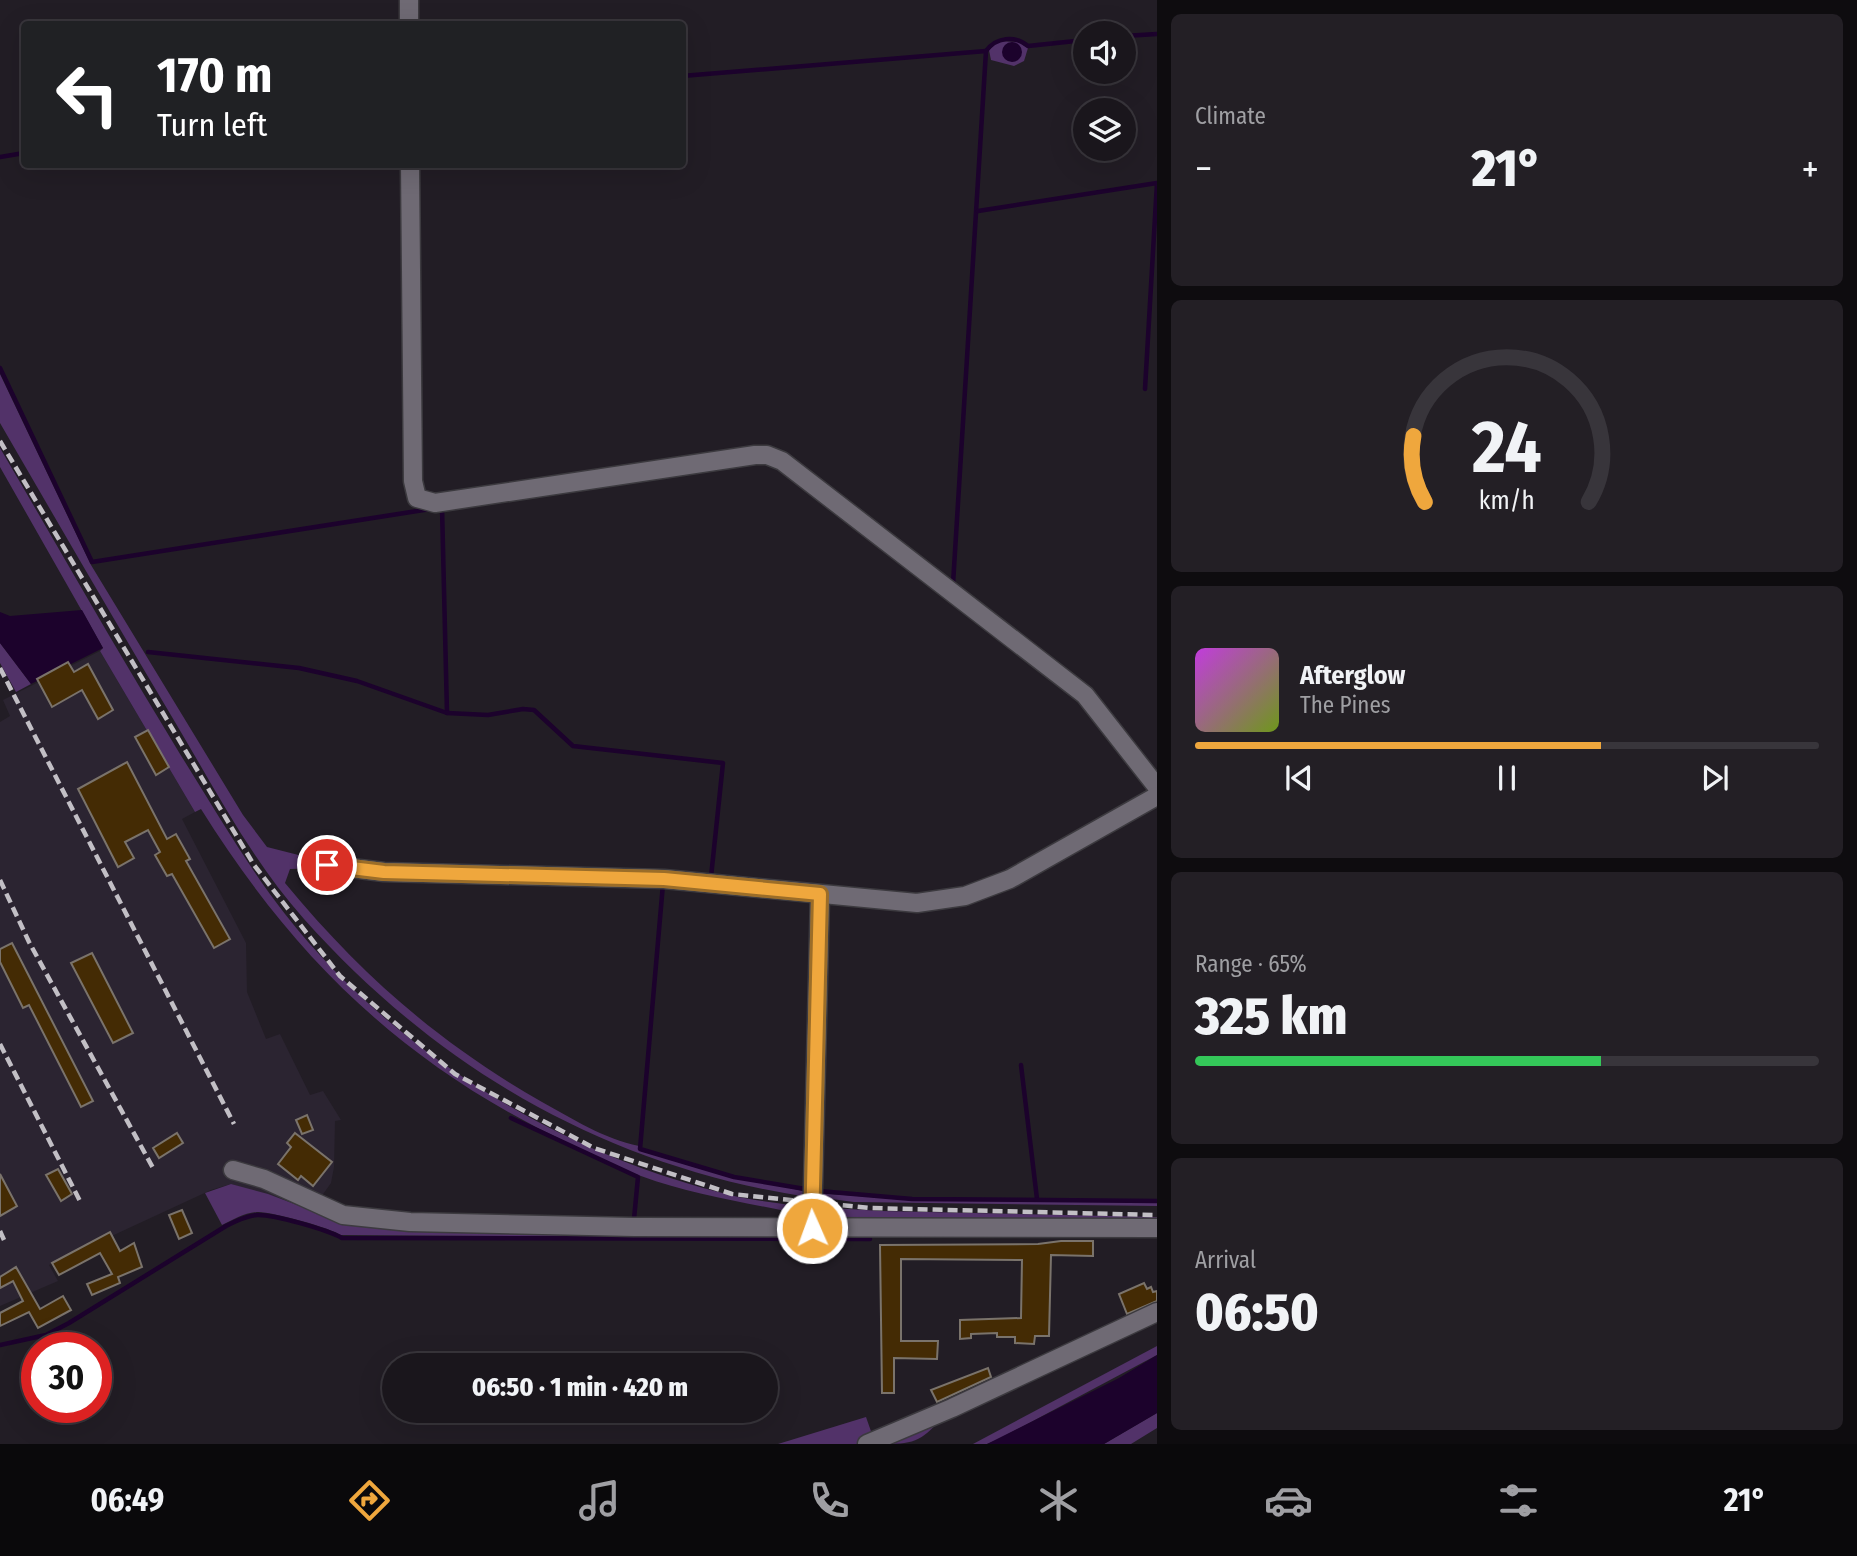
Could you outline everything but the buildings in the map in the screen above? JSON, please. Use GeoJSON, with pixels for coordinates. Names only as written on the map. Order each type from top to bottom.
{"type":"FeatureCollection","features":[{"type":"Feature","properties":{"kind":"street"},"geometry":{"type":"LineString","coordinates":[[409,0],[409,21]]}},
{"type":"Feature","properties":{"kind":"street"},"geometry":{"type":"LineString","coordinates":[[410,168],[413,481],[417,498],[435,503],[755,455],[775,457],[839,503],[1085,695],[1157,787]]}},
{"type":"Feature","properties":{"kind":"street"},"geometry":{"type":"LineString","coordinates":[[327,865],[384,872],[664,879],[917,903],[965,896],[1035,866],[1157,796]]}},
{"type":"Feature","properties":{"kind":"street"},"geometry":{"type":"LineString","coordinates":[[812,1228],[820,894]]}},
{"type":"Feature","properties":{"kind":"street"},"geometry":{"type":"LineString","coordinates":[[233,1170],[264,1179],[326,1209],[384,1220],[595,1227],[1157,1228]]}},
{"type":"Feature","properties":{"kind":"street"},"geometry":{"type":"LineString","coordinates":[[867,1444],[952,1408],[1157,1312]]}},
{"type":"Feature","properties":{"kind":"shaded area"},"geometry":{"type":"Polygon","coordinates":[[[999,41],[1018,42],[1028,48],[1024,61],[1014,66],[991,60],[989,50],[999,41]]]}},
{"type":"Feature","properties":{"kind":"shaded area"},"geometry":{"type":"Polygon","coordinates":[[[1012,42],[1019,45],[1022,52],[1019,59],[1012,62],[1005,59],[1002,52],[1005,45],[1012,42]]]}},
{"type":"Feature","properties":{"kind":"shaded area"},"geometry":{"type":"Polygon","coordinates":[[[0,374],[91,565],[243,815],[267,847],[326,862],[325,868],[290,869],[285,883],[343,948],[403,1005],[435,1031],[469,1056],[577,1122],[613,1139],[639,1146],[639,1150],[701,1169],[808,1192],[807,1197],[733,1182],[663,1162],[595,1135],[531,1103],[469,1065],[411,1022],[356,973],[285,897],[220,798],[0,423],[0,374]]]}},
{"type":"Feature","properties":{"kind":"shaded area"},"geometry":{"type":"Polygon","coordinates":[[[0,448],[134,678],[257,876],[328,964],[377,1011],[429,1053],[485,1091],[543,1125],[604,1153],[667,1177],[739,1197],[805,1207],[799,1220],[788,1221],[785,1211],[658,1182],[622,1169],[568,1143],[510,1113],[456,1080],[406,1044],[359,1004],[316,961],[276,914],[237,864],[201,809],[195,812],[100,651],[103,648],[0,467],[0,448]]]}},
{"type":"Feature","properties":{"kind":"shaded area"},"geometry":{"type":"Polygon","coordinates":[[[82,610],[103,648],[31,684],[0,643],[0,612],[10,616],[82,610]]]}},
{"type":"Feature","properties":{"kind":"shaded area"},"geometry":{"type":"Polygon","coordinates":[[[0,643],[31,684],[16,692],[0,663],[0,643]]]}},
{"type":"Feature","properties":{"kind":"shaded area"},"geometry":{"type":"Polygon","coordinates":[[[100,651],[195,812],[182,819],[246,943],[247,992],[266,1039],[280,1034],[310,1095],[323,1091],[341,1120],[335,1121],[334,1167],[331,1183],[311,1211],[231,1184],[211,1190],[49,1265],[58,1281],[0,1306],[0,722],[10,716],[3,700],[100,651]]]}},
{"type":"Feature","properties":{"kind":"shaded area"},"geometry":{"type":"Polygon","coordinates":[[[231,1184],[268,1194],[334,1219],[874,1232],[875,1238],[341,1235],[300,1220],[257,1212],[222,1225],[205,1193],[231,1184]]]}},
{"type":"Feature","properties":{"kind":"shaded area"},"geometry":{"type":"Polygon","coordinates":[[[817,1193],[912,1200],[1157,1201],[1157,1206],[854,1202],[816,1197],[817,1193]]]}},
{"type":"Feature","properties":{"kind":"shaded area"},"geometry":{"type":"Polygon","coordinates":[[[816,1207],[1157,1217],[1157,1222],[821,1219],[816,1207]]]}},
{"type":"Feature","properties":{"kind":"shaded area"},"geometry":{"type":"Polygon","coordinates":[[[1157,1346],[1157,1355],[997,1440],[987,1444],[973,1444],[1157,1346]]]}},
{"type":"Feature","properties":{"kind":"shaded area"},"geometry":{"type":"Polygon","coordinates":[[[1157,1355],[1157,1413],[1104,1444],[987,1444],[1119,1378],[1157,1355]]]}},
{"type":"Feature","properties":{"kind":"shaded area"},"geometry":{"type":"Polygon","coordinates":[[[1157,1413],[1157,1428],[1131,1444],[1104,1444],[1157,1413]]]}},
{"type":"Feature","properties":{"kind":"shaded area"},"geometry":{"type":"Polygon","coordinates":[[[866,1417],[873,1437],[857,1444],[778,1444],[866,1417]]]}},
{"type":"Feature","properties":{"kind":"shaded area"},"geometry":{"type":"Polygon","coordinates":[[[942,1417],[922,1437],[908,1442],[880,1444],[942,1417]]]}},
{"type":"Feature","properties":{"kind":"waterway"},"geometry":{"type":"LineString","coordinates":[[1136,35],[1157,34]]}},
{"type":"Feature","properties":{"kind":"waterway"},"geometry":{"type":"LineString","coordinates":[[986,51],[990,46],[1006,39],[1017,40],[1028,46],[1073,41]]}},
{"type":"Feature","properties":{"kind":"waterway"},"geometry":{"type":"LineString","coordinates":[[686,76],[986,51],[953,584]]}},
{"type":"Feature","properties":{"kind":"waterway"},"geometry":{"type":"LineString","coordinates":[[0,157],[21,154]]}},
{"type":"Feature","properties":{"kind":"waterway"},"geometry":{"type":"LineString","coordinates":[[978,211],[1157,183],[1145,389]]}},
{"type":"Feature","properties":{"kind":"waterway"},"geometry":{"type":"LineString","coordinates":[[0,368],[92,562],[430,509]]}},
{"type":"Feature","properties":{"kind":"waterway"},"geometry":{"type":"LineString","coordinates":[[442,507],[447,713]]}},
{"type":"Feature","properties":{"kind":"waterway"},"geometry":{"type":"LineString","coordinates":[[148,652],[299,668],[357,681],[447,713],[488,715],[523,709],[534,710],[573,746],[723,763],[711,877],[714,878]]}},
{"type":"Feature","properties":{"kind":"waterway"},"geometry":{"type":"LineString","coordinates":[[663,884],[640,1149],[734,1177],[805,1189]]}},
{"type":"Feature","properties":{"kind":"waterway"},"geometry":{"type":"LineString","coordinates":[[1021,1065],[1037,1199]]}},
{"type":"Feature","properties":{"kind":"waterway"},"geometry":{"type":"LineString","coordinates":[[511,1118],[638,1177],[634,1219]]}},
{"type":"Feature","properties":{"kind":"waterway"},"geometry":{"type":"LineString","coordinates":[[819,1191],[912,1199],[1157,1201]]}},
{"type":"Feature","properties":{"kind":"waterway"},"geometry":{"type":"LineString","coordinates":[[0,1345],[46,1335],[226,1226],[257,1215],[300,1223],[342,1238],[870,1239]]}},
{"type":"Feature","properties":{"kind":"railway"},"geometry":{"type":"LineString","coordinates":[[0,441],[254,865],[340,976],[455,1074],[594,1148],[732,1194],[870,1208],[1157,1215]]}},
{"type":"Feature","properties":{"kind":"railway"},"geometry":{"type":"LineString","coordinates":[[0,668],[234,1124]]}},
{"type":"Feature","properties":{"kind":"railway"},"geometry":{"type":"LineString","coordinates":[[0,880],[29,942],[153,1168]]}},
{"type":"Feature","properties":{"kind":"railway"},"geometry":{"type":"LineString","coordinates":[[0,1044],[81,1203]]}},
{"type":"Feature","properties":{"kind":"railway"},"geometry":{"type":"LineString","coordinates":[[0,1231],[4,1240]]}},
{"type":"Feature","properties":{"kind":"route"},"geometry":{"type":"LineString","coordinates":[[327,865],[384,872],[664,879],[820,894],[812,1228]]}}]}
